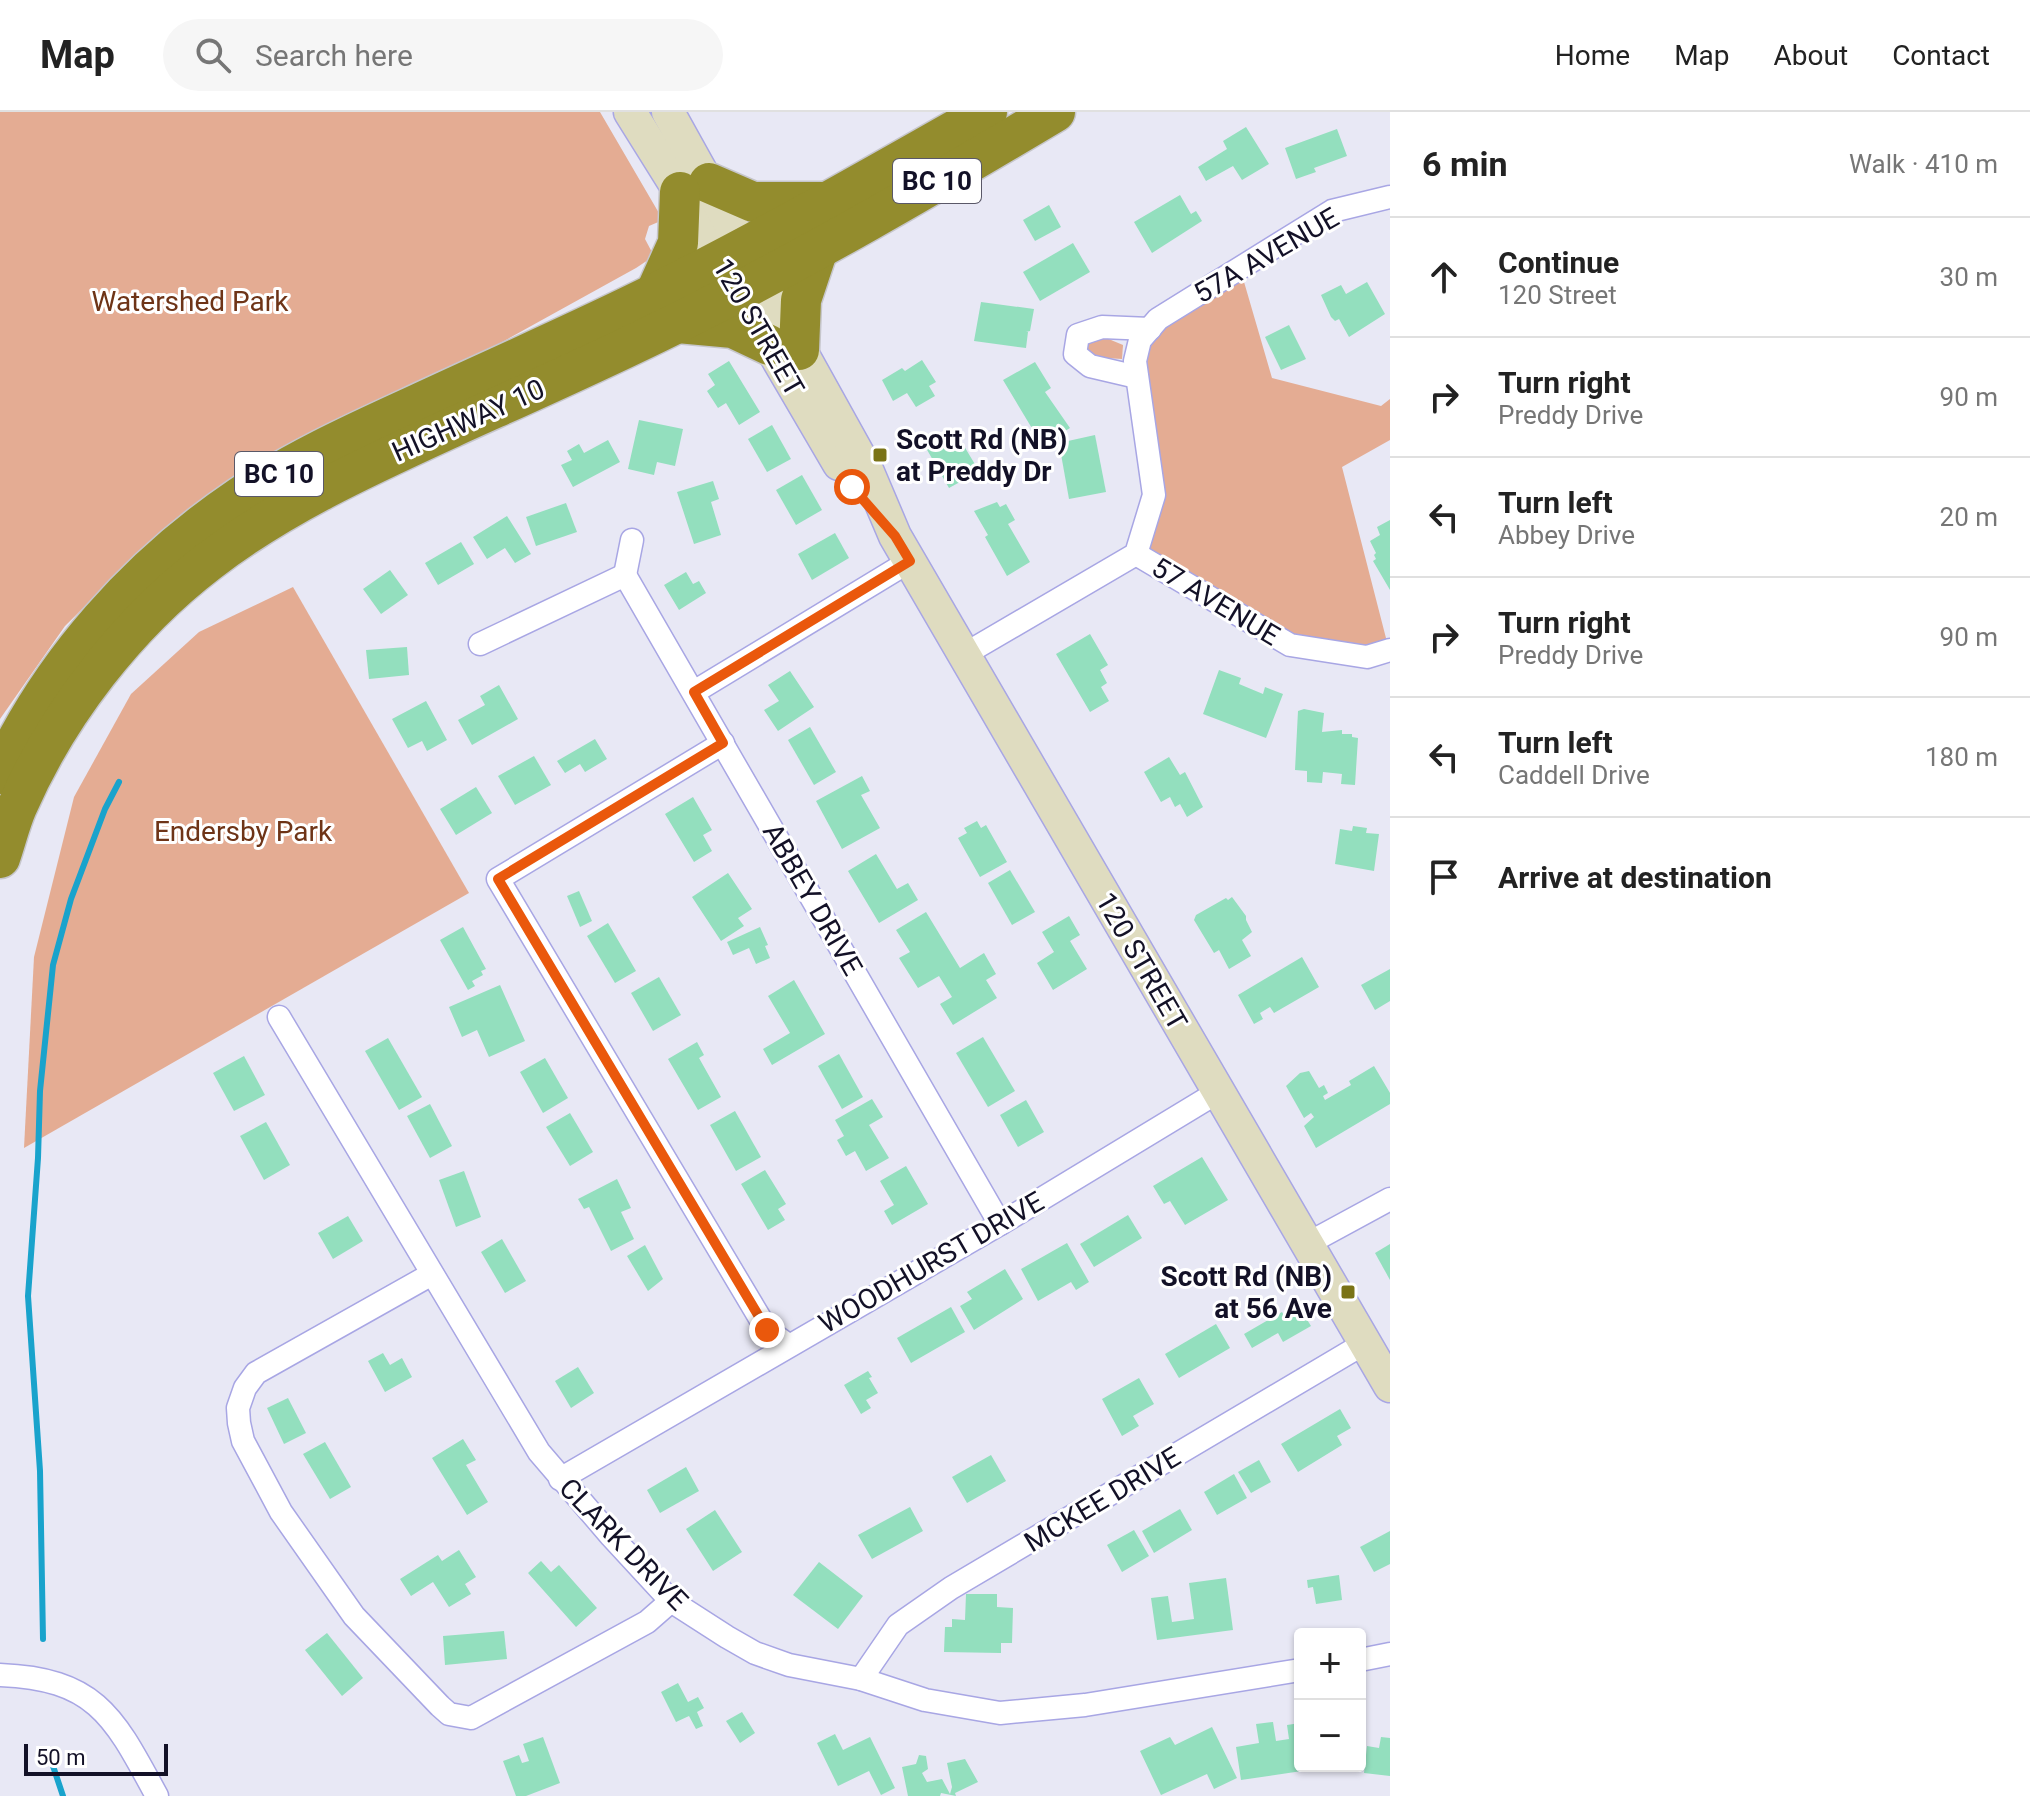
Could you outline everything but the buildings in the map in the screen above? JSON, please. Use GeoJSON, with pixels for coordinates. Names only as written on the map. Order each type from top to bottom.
{"type":"FeatureCollection","features":[{"type":"Feature","properties":{"kind":"highway","name":"HIGHWAY 10"},"geometry":{"type":"LineString","coordinates":[[0,858],[17,807],[49,746],[83,692],[146,616],[207,563],[271,519],[365,467],[740,269],[828,202],[987,112]]}},
{"type":"Feature","properties":{"kind":"highway","name":"HIGHWAY 10"},"geometry":{"type":"LineString","coordinates":[[740,269],[818,249],[1055,112]]}},
{"type":"Feature","properties":{"kind":"highway"},"geometry":{"type":"LineString","coordinates":[[818,249],[784,347],[666,308],[678,243],[695,188],[753,202],[828,202]]}},
{"type":"Feature","properties":{"kind":"highway","name":"HIGHWAY 10"},"geometry":{"type":"LineString","coordinates":[[0,774],[20,732],[68,658],[131,589],[184,539],[242,496],[334,443],[666,308]]}},
{"type":"Feature","properties":{"kind":"street","name":"120 STREET"},"geometry":{"type":"LineString","coordinates":[[630,112],[695,188]]}},
{"type":"Feature","properties":{"kind":"street","name":"120 STREET"},"geometry":{"type":"LineString","coordinates":[[668,112],[695,188],[784,347],[867,470],[902,548],[1390,1386]]}},
{"type":"Feature","properties":{"kind":"street","name":"57A AVENUE"},"geometry":{"type":"LineString","coordinates":[[1136,554],[1154,495],[1135,361],[1140,340],[1158,319],[1332,211],[1390,197]]}},
{"type":"Feature","properties":{"kind":"street"},"geometry":{"type":"LineString","coordinates":[[1137,377],[1090,366],[1075,354],[1078,335],[1102,327],[1150,329]]}},
{"type":"Feature","properties":{"kind":"street"},"geometry":{"type":"LineString","coordinates":[[480,644],[625,575],[632,540]]}},
{"type":"Feature","properties":{"kind":"street"},"geometry":{"type":"LineString","coordinates":[[694,692],[902,548]]}},
{"type":"Feature","properties":{"kind":"street"},"geometry":{"type":"LineString","coordinates":[[965,654],[1136,554]]}},
{"type":"Feature","properties":{"kind":"street","name":"57 AVENUE"},"geometry":{"type":"LineString","coordinates":[[1136,554],[1290,645],[1367,657],[1390,650]]}},
{"type":"Feature","properties":{"kind":"street","name":"ABBEY DRIVE"},"geometry":{"type":"LineString","coordinates":[[625,575],[1000,1224]]}},
{"type":"Feature","properties":{"kind":"street"},"geometry":{"type":"LineString","coordinates":[[723,743],[498,879],[767,1330],[788,1345]]}},
{"type":"Feature","properties":{"kind":"street","name":"CLARK DRIVE"},"geometry":{"type":"LineString","coordinates":[[279,1017],[539,1452],[671,1601],[755,1653],[789,1665],[861,1679],[925,1700],[1000,1713],[1085,1705],[1294,1671]]}},
{"type":"Feature","properties":{"kind":"street","name":"WOODHURST DRIVE"},"geometry":{"type":"LineString","coordinates":[[560,1479],[1000,1224],[1218,1092]]}},
{"type":"Feature","properties":{"kind":"street"},"geometry":{"type":"LineString","coordinates":[[1307,1244],[1390,1199]]}},
{"type":"Feature","properties":{"kind":"street"},"geometry":{"type":"LineString","coordinates":[[432,1274],[256,1373],[245,1388],[238,1408],[243,1441],[281,1512],[354,1616],[449,1714],[471,1718],[647,1622],[671,1601]]}},
{"type":"Feature","properties":{"kind":"street","name":"MCKEE DRIVE"},"geometry":{"type":"LineString","coordinates":[[861,1679],[898,1625],[951,1588],[1365,1343]]}},
{"type":"Feature","properties":{"kind":"street"},"geometry":{"type":"LineString","coordinates":[[1366,1659],[1390,1654]]}},
{"type":"Feature","properties":{"kind":"street"},"geometry":{"type":"LineString","coordinates":[[0,1675],[41,1678],[82,1692],[115,1724],[157,1796]]}},
{"type":"Feature","properties":{"kind":"green space","name":"Watershed Park"},"geometry":{"type":"Polygon","coordinates":[[[0,112],[600,112],[663,220],[649,226],[645,239],[654,256],[636,268],[161,531],[65,626],[0,719],[0,112]]]}},
{"type":"Feature","properties":{"kind":"green space"},"geometry":{"type":"Polygon","coordinates":[[[1242,275],[1272,378],[1381,406],[1390,399],[1390,440],[1342,467],[1387,642],[1368,647],[1290,637],[1144,551],[1141,364],[1149,343],[1164,326],[1242,275]]]}},
{"type":"Feature","properties":{"kind":"green space"},"geometry":{"type":"Polygon","coordinates":[[[1099,335],[1123,345],[1122,359],[1091,357],[1085,351],[1087,340],[1099,335]]]}},
{"type":"Feature","properties":{"kind":"green space","name":"Endersby Park"},"geometry":{"type":"Polygon","coordinates":[[[293,587],[469,893],[24,1148],[34,957],[74,797],[131,694],[199,632],[293,587]]]}},
{"type":"Feature","properties":{"kind":"waterway"},"geometry":{"type":"LineString","coordinates":[[43,1639],[40,1471],[28,1296],[40,1091],[53,965],[71,899],[105,809],[119,782]]}},
{"type":"Feature","properties":{"kind":"waterway"},"geometry":{"type":"LineString","coordinates":[[49,1754],[63,1796]]}},
{"type":"Feature","properties":{"kind":"place","name":"Scott Rd (NB) at Preddy Dr"},"geometry":{"type":"Point","coordinates":[880,455]}},
{"type":"Feature","properties":{"kind":"place","name":"Scott Rd (NB) at 56 Ave"},"geometry":{"type":"Point","coordinates":[1348,1292]}},
{"type":"Feature","properties":{"kind":"route"},"geometry":{"type":"LineString","coordinates":[[767,1330],[498,879],[723,743],[694,692],[910,561],[895,536],[852,487]]}}]}
